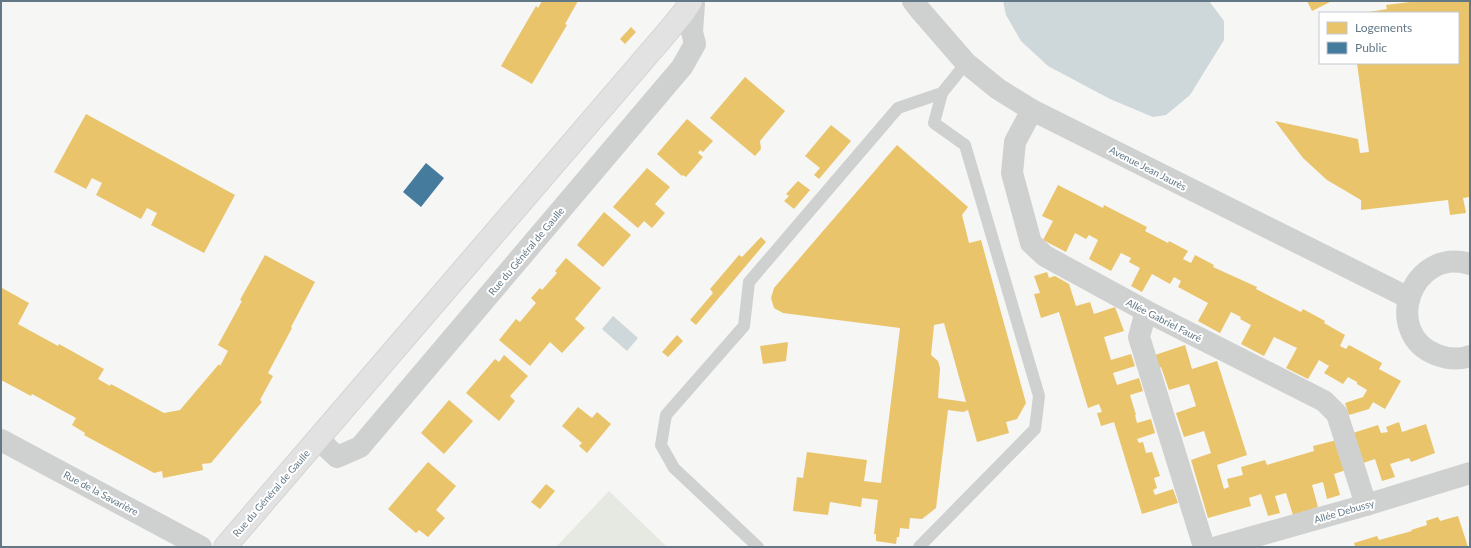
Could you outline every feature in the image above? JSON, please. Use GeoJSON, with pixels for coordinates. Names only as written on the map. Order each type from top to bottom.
{"type":"FeatureCollection","features":[{"type":"Feature","properties":{"kind":"street","name":"Avenue Jean Jaurès"},"geometry":{"type":"LineString","coordinates":[[914,1],[966,63],[998,88],[1032,110],[1409,298]]}},
{"type":"Feature","properties":{"kind":"street","name":"Rue du Général de Gaulle"},"geometry":{"type":"LineString","coordinates":[[318,439],[337,457],[360,447],[682,66],[694,44],[692,32],[692,4]]}},
{"type":"Feature","properties":{"kind":"street","name":"Rue du Général de Gaulle"},"geometry":{"type":"LineString","coordinates":[[224,547],[692,4]]}},
{"type":"Feature","properties":{"kind":"street","name":"Allée Gabriel Fauré"},"geometry":{"type":"LineString","coordinates":[[1032,110],[1015,142],[1012,173],[1031,243],[1045,256],[1146,311],[1324,401],[1337,414],[1366,505]]}},
{"type":"Feature","properties":{"kind":"street"},"geometry":{"type":"LineString","coordinates":[[1470,264],[1452,262],[1440,264],[1430,269],[1416,282],[1409,298],[1407,313],[1408,322],[1412,332],[1420,343],[1430,352],[1444,358],[1459,359],[1470,356]]}},
{"type":"Feature","properties":{"kind":"street"},"geometry":{"type":"LineString","coordinates":[[1146,311],[1139,337],[1204,547]]}},
{"type":"Feature","properties":{"kind":"street","name":"Rue de la Savarière"},"geometry":{"type":"LineString","coordinates":[[1,440],[201,547]]}},
{"type":"Feature","properties":{"kind":"street","name":"Allée Debussy"},"geometry":{"type":"LineString","coordinates":[[1217,547],[1366,505],[1470,473]]}},
{"type":"Feature","properties":{"kind":"lane"},"geometry":{"type":"LineString","coordinates":[[919,547],[1035,429],[1039,396],[965,145],[934,123],[942,93],[966,63]]}},
{"type":"Feature","properties":{"kind":"lane"},"geometry":{"type":"LineString","coordinates":[[758,547],[674,468],[661,445],[666,415],[744,326],[749,282],[898,108],[942,93]]}},
{"type":"Feature","properties":{"kind":"shaded area"},"geometry":{"type":"Polygon","coordinates":[[[1003,1],[1209,1],[1224,21],[1224,40],[1190,95],[1166,115],[1153,117],[1110,99],[1048,66],[1021,41],[1006,15],[1003,1]]]}},
{"type":"Feature","properties":{"kind":"shaded area"},"geometry":{"type":"Polygon","coordinates":[[[613,316],[638,338],[627,351],[602,329],[613,316]]]}},
{"type":"Feature","properties":{"kind":"shaded area"},"geometry":{"type":"Polygon","coordinates":[[[609,491],[667,547],[556,547],[609,491]]]}},
{"type":"Feature","properties":{"kind":"building: Logements"},"geometry":{"type":"Polygon","coordinates":[[[542,1],[578,1],[565,24],[567,25],[532,84],[501,66],[536,6],[538,8],[542,1]]]}},
{"type":"Feature","properties":{"kind":"building: Logements"},"geometry":{"type":"Polygon","coordinates":[[[1307,1],[1332,1],[1312,11],[1307,1]]]}},
{"type":"Feature","properties":{"kind":"building: Logements"},"geometry":{"type":"Polygon","coordinates":[[[1418,1],[1470,1],[1470,197],[1463,198],[1466,213],[1450,215],[1448,200],[1361,210],[1361,200],[1327,180],[1303,158],[1275,121],[1358,139],[1360,153],[1369,152],[1357,64],[1459,64],[1459,12],[1369,12],[1387,9],[1386,5],[1418,1]]]}},
{"type":"Feature","properties":{"kind":"building: Logements"},"geometry":{"type":"Polygon","coordinates":[[[631,27],[636,32],[625,44],[620,39],[631,27]]]}},
{"type":"Feature","properties":{"kind":"building: Logements"},"geometry":{"type":"Polygon","coordinates":[[[745,77],[785,111],[760,141],[761,149],[755,156],[710,118],[745,77]]]}},
{"type":"Feature","properties":{"kind":"building: Logements"},"geometry":{"type":"Polygon","coordinates":[[[86,114],[235,195],[204,253],[151,225],[157,213],[147,208],[141,219],[96,195],[102,183],[92,178],[86,189],[54,172],[86,114]]]}},
{"type":"Feature","properties":{"kind":"building: Logements"},"geometry":{"type":"Polygon","coordinates":[[[687,119],[713,141],[703,152],[700,150],[698,153],[703,157],[686,177],[683,175],[682,176],[657,154],[687,119]]]}},
{"type":"Feature","properties":{"kind":"building: Logements"},"geometry":{"type":"Polygon","coordinates":[[[831,125],[851,141],[819,179],[814,175],[820,168],[805,156],[831,125]]]}},
{"type":"Feature","properties":{"kind":"building: Logements"},"geometry":{"type":"Polygon","coordinates":[[[897,145],[968,207],[962,215],[969,243],[981,240],[1026,403],[1017,419],[1006,422],[1009,433],[977,442],[968,410],[963,412],[948,410],[936,508],[922,519],[910,518],[909,529],[900,528],[899,537],[897,537],[896,544],[876,541],[876,534],[874,534],[878,500],[862,498],[861,507],[830,502],[828,515],[793,511],[797,477],[803,478],[807,452],[867,460],[864,481],[881,483],[900,328],[783,313],[774,308],[771,298],[774,288],[897,145]],[[944,323],[934,325],[931,355],[938,361],[940,368],[938,398],[966,402],[944,323]]]}},
{"type":"Feature","properties":{"kind":"building: Logements"},"geometry":{"type":"Polygon","coordinates":[[[647,168],[670,187],[655,204],[665,213],[652,228],[644,221],[638,228],[613,207],[647,168]]]}},
{"type":"Feature","properties":{"kind":"building: Logements"},"geometry":{"type":"Polygon","coordinates":[[[798,181],[810,190],[794,209],[784,201],[789,196],[786,194],[798,181]]]}},
{"type":"Feature","properties":{"kind":"building: Logements"},"geometry":{"type":"Polygon","coordinates":[[[1058,185],[1103,208],[1104,205],[1147,227],[1145,231],[1188,251],[1183,259],[1191,263],[1195,255],[1214,265],[1213,267],[1257,287],[1256,289],[1301,312],[1303,309],[1325,321],[1324,323],[1345,335],[1340,346],[1346,349],[1349,345],[1382,363],[1379,369],[1401,381],[1385,409],[1373,402],[1369,409],[1349,415],[1345,403],[1363,397],[1367,390],[1348,377],[1343,384],[1324,373],[1329,366],[1319,360],[1308,379],[1286,368],[1297,348],[1274,337],[1264,356],[1241,344],[1251,325],[1240,319],[1241,317],[1231,312],[1220,333],[1198,321],[1208,303],[1178,287],[1181,281],[1174,277],[1170,284],[1152,274],[1142,292],[1131,286],[1140,268],[1129,262],[1131,258],[1121,253],[1111,271],[1089,259],[1098,240],[1089,235],[1086,239],[1075,233],[1066,252],[1043,240],[1053,221],[1042,216],[1058,185]]]}},
{"type":"Feature","properties":{"kind":"building: Logements"},"geometry":{"type":"Polygon","coordinates":[[[604,212],[631,235],[603,267],[577,245],[604,212]]]}},
{"type":"Feature","properties":{"kind":"building: Logements"},"geometry":{"type":"Polygon","coordinates":[[[761,237],[766,242],[696,325],[690,320],[713,293],[710,289],[739,255],[742,257],[761,237]]]}},
{"type":"Feature","properties":{"kind":"building: Logements"},"geometry":{"type":"Polygon","coordinates":[[[265,255],[315,282],[268,373],[273,376],[260,400],[262,402],[211,463],[202,464],[203,470],[163,478],[162,471],[154,473],[84,435],[85,433],[72,425],[76,418],[32,394],[31,396],[1,380],[2,288],[29,303],[18,324],[58,346],[59,344],[104,369],[98,379],[110,386],[111,384],[164,413],[180,410],[219,364],[220,366],[228,351],[218,345],[242,301],[240,300],[265,255]]]}},
{"type":"Feature","properties":{"kind":"building: Logements"},"geometry":{"type":"Polygon","coordinates":[[[566,258],[601,288],[575,319],[585,328],[562,353],[550,342],[530,366],[499,340],[516,319],[520,322],[536,303],[531,298],[540,288],[542,290],[557,273],[555,271],[566,258]]]}},
{"type":"Feature","properties":{"kind":"building: Logements"},"geometry":{"type":"Polygon","coordinates":[[[1047,272],[1049,278],[1055,276],[1069,284],[1076,306],[1090,302],[1094,314],[1115,307],[1124,331],[1104,337],[1111,360],[1131,354],[1135,366],[1113,373],[1117,385],[1139,378],[1143,391],[1130,395],[1137,423],[1151,419],[1155,433],[1137,439],[1139,443],[1143,442],[1146,453],[1152,452],[1160,476],[1154,478],[1157,488],[1153,490],[1155,495],[1173,489],[1178,503],[1142,514],[1114,422],[1101,426],[1097,413],[1102,412],[1099,404],[1088,408],[1059,312],[1041,318],[1034,294],[1040,293],[1034,276],[1047,272]]]}},
{"type":"Feature","properties":{"kind":"building: Logements"},"geometry":{"type":"Polygon","coordinates":[[[677,335],[683,341],[668,357],[662,352],[677,335]]]}},
{"type":"Feature","properties":{"kind":"building: Logements"},"geometry":{"type":"Polygon","coordinates":[[[788,342],[786,361],[763,364],[760,346],[788,342]]]}},
{"type":"Feature","properties":{"kind":"building: Logements"},"geometry":{"type":"Polygon","coordinates":[[[1185,345],[1192,369],[1217,361],[1247,455],[1217,465],[1224,489],[1229,487],[1227,479],[1243,475],[1241,467],[1265,460],[1267,465],[1314,451],[1313,446],[1337,440],[1346,470],[1334,474],[1340,495],[1327,499],[1323,482],[1312,485],[1318,507],[1293,515],[1286,493],[1275,496],[1280,513],[1268,516],[1261,494],[1249,498],[1251,506],[1208,518],[1191,460],[1211,453],[1204,431],[1184,437],[1176,413],[1196,406],[1189,384],[1169,390],[1155,355],[1185,345]]]}},
{"type":"Feature","properties":{"kind":"building: Logements"},"geometry":{"type":"Polygon","coordinates":[[[504,355],[528,376],[510,396],[515,401],[499,421],[466,393],[495,359],[499,362],[504,355]]]}},
{"type":"Feature","properties":{"kind":"building: Logements"},"geometry":{"type":"Polygon","coordinates":[[[449,400],[473,421],[444,454],[421,433],[449,400]]]}},
{"type":"Feature","properties":{"kind":"building: Logements"},"geometry":{"type":"Polygon","coordinates":[[[578,407],[592,418],[597,412],[611,424],[587,453],[579,446],[582,443],[562,426],[578,407]]]}},
{"type":"Feature","properties":{"kind":"building: Logements"},"geometry":{"type":"Polygon","coordinates":[[[1399,422],[1402,432],[1426,424],[1435,453],[1411,462],[1409,458],[1390,464],[1395,477],[1382,481],[1375,459],[1363,463],[1353,433],[1378,425],[1381,433],[1388,432],[1386,427],[1399,422]]]}},
{"type":"Feature","properties":{"kind":"building: Logements"},"geometry":{"type":"Polygon","coordinates":[[[428,462],[456,486],[436,510],[445,518],[428,537],[419,530],[416,533],[388,509],[428,462]]]}},
{"type":"Feature","properties":{"kind":"building: Logements"},"geometry":{"type":"Polygon","coordinates":[[[546,484],[555,491],[540,509],[531,502],[546,484]]]}},
{"type":"Feature","properties":{"kind":"building: Logements"},"geometry":{"type":"Polygon","coordinates":[[[1458,516],[1468,547],[1355,547],[1354,543],[1377,536],[1379,540],[1412,531],[1411,530],[1427,525],[1426,521],[1438,517],[1440,521],[1458,516]]]}},
{"type":"Feature","properties":{"kind":"building: Public"},"geometry":{"type":"Polygon","coordinates":[[[426,163],[444,178],[421,207],[403,192],[426,163]]]}}]}
